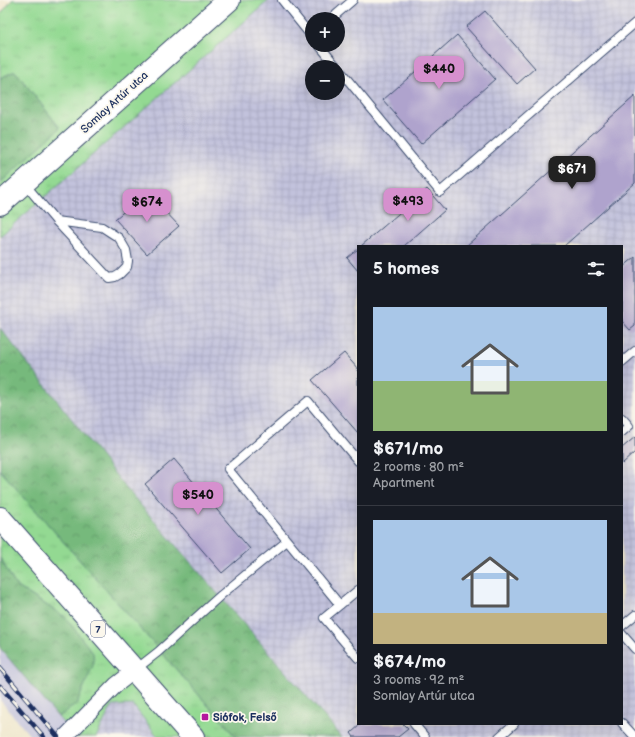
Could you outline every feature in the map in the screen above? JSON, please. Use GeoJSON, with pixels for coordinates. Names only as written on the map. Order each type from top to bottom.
{"type":"FeatureCollection","features":[{"type":"Feature","properties":{"kind":"main road","name":"Somlay Artúr utca"},"geometry":{"type":"LineString","coordinates":[[0,204],[229,0]]}},
{"type":"Feature","properties":{"kind":"main road","name":"7"},"geometry":{"type":"LineString","coordinates":[[0,518],[193,737]]}},
{"type":"Feature","properties":{"kind":"street"},"geometry":{"type":"LineString","coordinates":[[65,737],[116,685],[134,670]]}},
{"type":"Feature","properties":{"kind":"lane"},"geometry":{"type":"LineString","coordinates":[[282,0],[305,28]]}},
{"type":"Feature","properties":{"kind":"lane"},"geometry":{"type":"LineString","coordinates":[[339,12],[353,0]]}},
{"type":"Feature","properties":{"kind":"lane"},"geometry":{"type":"LineString","coordinates":[[345,77],[440,192],[635,23]]}},
{"type":"Feature","properties":{"kind":"lane"},"geometry":{"type":"LineString","coordinates":[[325,52],[331,60]]}},
{"type":"Feature","properties":{"kind":"lane"},"geometry":{"type":"LineString","coordinates":[[24,183],[56,221],[108,278],[116,277],[127,267],[128,261],[126,250],[119,238],[102,228],[56,221]]}},
{"type":"Feature","properties":{"kind":"lane"},"geometry":{"type":"LineString","coordinates":[[623,361],[635,351]]}},
{"type":"Feature","properties":{"kind":"lane"},"geometry":{"type":"LineString","coordinates":[[340,605],[228,469],[308,401],[357,460]]}},
{"type":"Feature","properties":{"kind":"lane"},"geometry":{"type":"LineString","coordinates":[[623,419],[629,426],[623,431]]}},
{"type":"Feature","properties":{"kind":"lane"},"geometry":{"type":"LineString","coordinates":[[134,670],[158,652],[221,595],[287,541]]}},
{"type":"Feature","properties":{"kind":"lane"},"geometry":{"type":"LineString","coordinates":[[357,591],[324,618],[357,657]]}},
{"type":"Feature","properties":{"kind":"lane"},"geometry":{"type":"LineString","coordinates":[[623,625],[635,615]]}},
{"type":"Feature","properties":{"kind":"lane"},"geometry":{"type":"LineString","coordinates":[[623,635],[635,649]]}},
{"type":"Feature","properties":{"kind":"lane"},"geometry":{"type":"LineString","coordinates":[[623,724],[635,737]]}},
{"type":"Feature","properties":{"kind":"lane"},"geometry":{"type":"LineString","coordinates":[[415,725],[425,737]]}},
{"type":"Feature","properties":{"kind":"lane"},"geometry":{"type":"LineString","coordinates":[[499,737],[513,725]]}},
{"type":"Feature","properties":{"kind":"shaded area"},"geometry":{"type":"Polygon","coordinates":[[[269,0],[635,0],[635,737],[342,737],[125,487],[0,328],[0,236],[269,0]]]}},
{"type":"Feature","properties":{"kind":"shaded area"},"geometry":{"type":"Polygon","coordinates":[[[0,648],[76,737],[31,737],[0,700],[0,648]]]}},
{"type":"Feature","properties":{"kind":"shaded area"},"geometry":{"type":"Polygon","coordinates":[[[133,705],[158,737],[96,737],[112,706],[133,705]]]}},
{"type":"Feature","properties":{"kind":"green space"},"geometry":{"type":"Polygon","coordinates":[[[12,0],[269,0],[0,236],[0,183],[60,128],[15,71],[0,78],[0,15],[12,0]]]}},
{"type":"Feature","properties":{"kind":"green space"},"geometry":{"type":"Polygon","coordinates":[[[15,71],[60,128],[0,183],[0,78],[15,71]]]}},
{"type":"Feature","properties":{"kind":"green space"},"geometry":{"type":"Polygon","coordinates":[[[0,328],[125,487],[342,737],[236,737],[0,470],[0,328]]]}},
{"type":"Feature","properties":{"kind":"green space"},"geometry":{"type":"Polygon","coordinates":[[[0,470],[236,737],[158,737],[133,705],[112,706],[96,737],[76,737],[58,717],[77,704],[65,617],[16,586],[0,558],[0,470]]]}},
{"type":"Feature","properties":{"kind":"green space"},"geometry":{"type":"Polygon","coordinates":[[[0,558],[16,586],[65,617],[93,653],[94,663],[77,704],[58,717],[0,648],[0,558]]]}},
{"type":"Feature","properties":{"kind":"building"},"geometry":{"type":"Polygon","coordinates":[[[485,11],[535,68],[517,84],[466,27],[485,11]]]}},
{"type":"Feature","properties":{"kind":"building"},"geometry":{"type":"Polygon","coordinates":[[[457,35],[495,79],[421,144],[383,100],[457,35]]]}},
{"type":"Feature","properties":{"kind":"building"},"geometry":{"type":"Polygon","coordinates":[[[635,96],[635,183],[565,245],[467,245],[635,96]]]}},
{"type":"Feature","properties":{"kind":"building"},"geometry":{"type":"Polygon","coordinates":[[[427,189],[445,210],[405,245],[362,245],[427,189]]]}},
{"type":"Feature","properties":{"kind":"building"},"geometry":{"type":"Polygon","coordinates":[[[147,192],[179,226],[147,254],[115,219],[147,192]]]}},
{"type":"Feature","properties":{"kind":"building"},"geometry":{"type":"Polygon","coordinates":[[[357,250],[357,270],[347,258],[357,250]]]}},
{"type":"Feature","properties":{"kind":"building"},"geometry":{"type":"Polygon","coordinates":[[[635,257],[635,326],[630,330],[623,322],[623,267],[635,257]]]}},
{"type":"Feature","properties":{"kind":"building"},"geometry":{"type":"Polygon","coordinates":[[[344,353],[357,368],[357,432],[312,380],[344,353]]]}},
{"type":"Feature","properties":{"kind":"building"},"geometry":{"type":"Polygon","coordinates":[[[635,437],[635,452],[623,463],[623,447],[635,437]]]}},
{"type":"Feature","properties":{"kind":"building"},"geometry":{"type":"Polygon","coordinates":[[[174,459],[250,549],[222,573],[145,484],[174,459]]]}},
{"type":"Feature","properties":{"kind":"building"},"geometry":{"type":"Polygon","coordinates":[[[360,725],[404,725],[408,729],[398,737],[354,737],[351,733],[360,725]]]}},
{"type":"Feature","properties":{"kind":"railway"},"geometry":{"type":"LineString","coordinates":[[0,668],[58,737]]}},
{"type":"Feature","properties":{"kind":"railway"},"geometry":{"type":"LineString","coordinates":[[0,686],[44,737]]}},
{"type":"Feature","properties":{"kind":"place","name":"Siófok, Felső"},"geometry":{"type":"Point","coordinates":[205,717]}}]}
